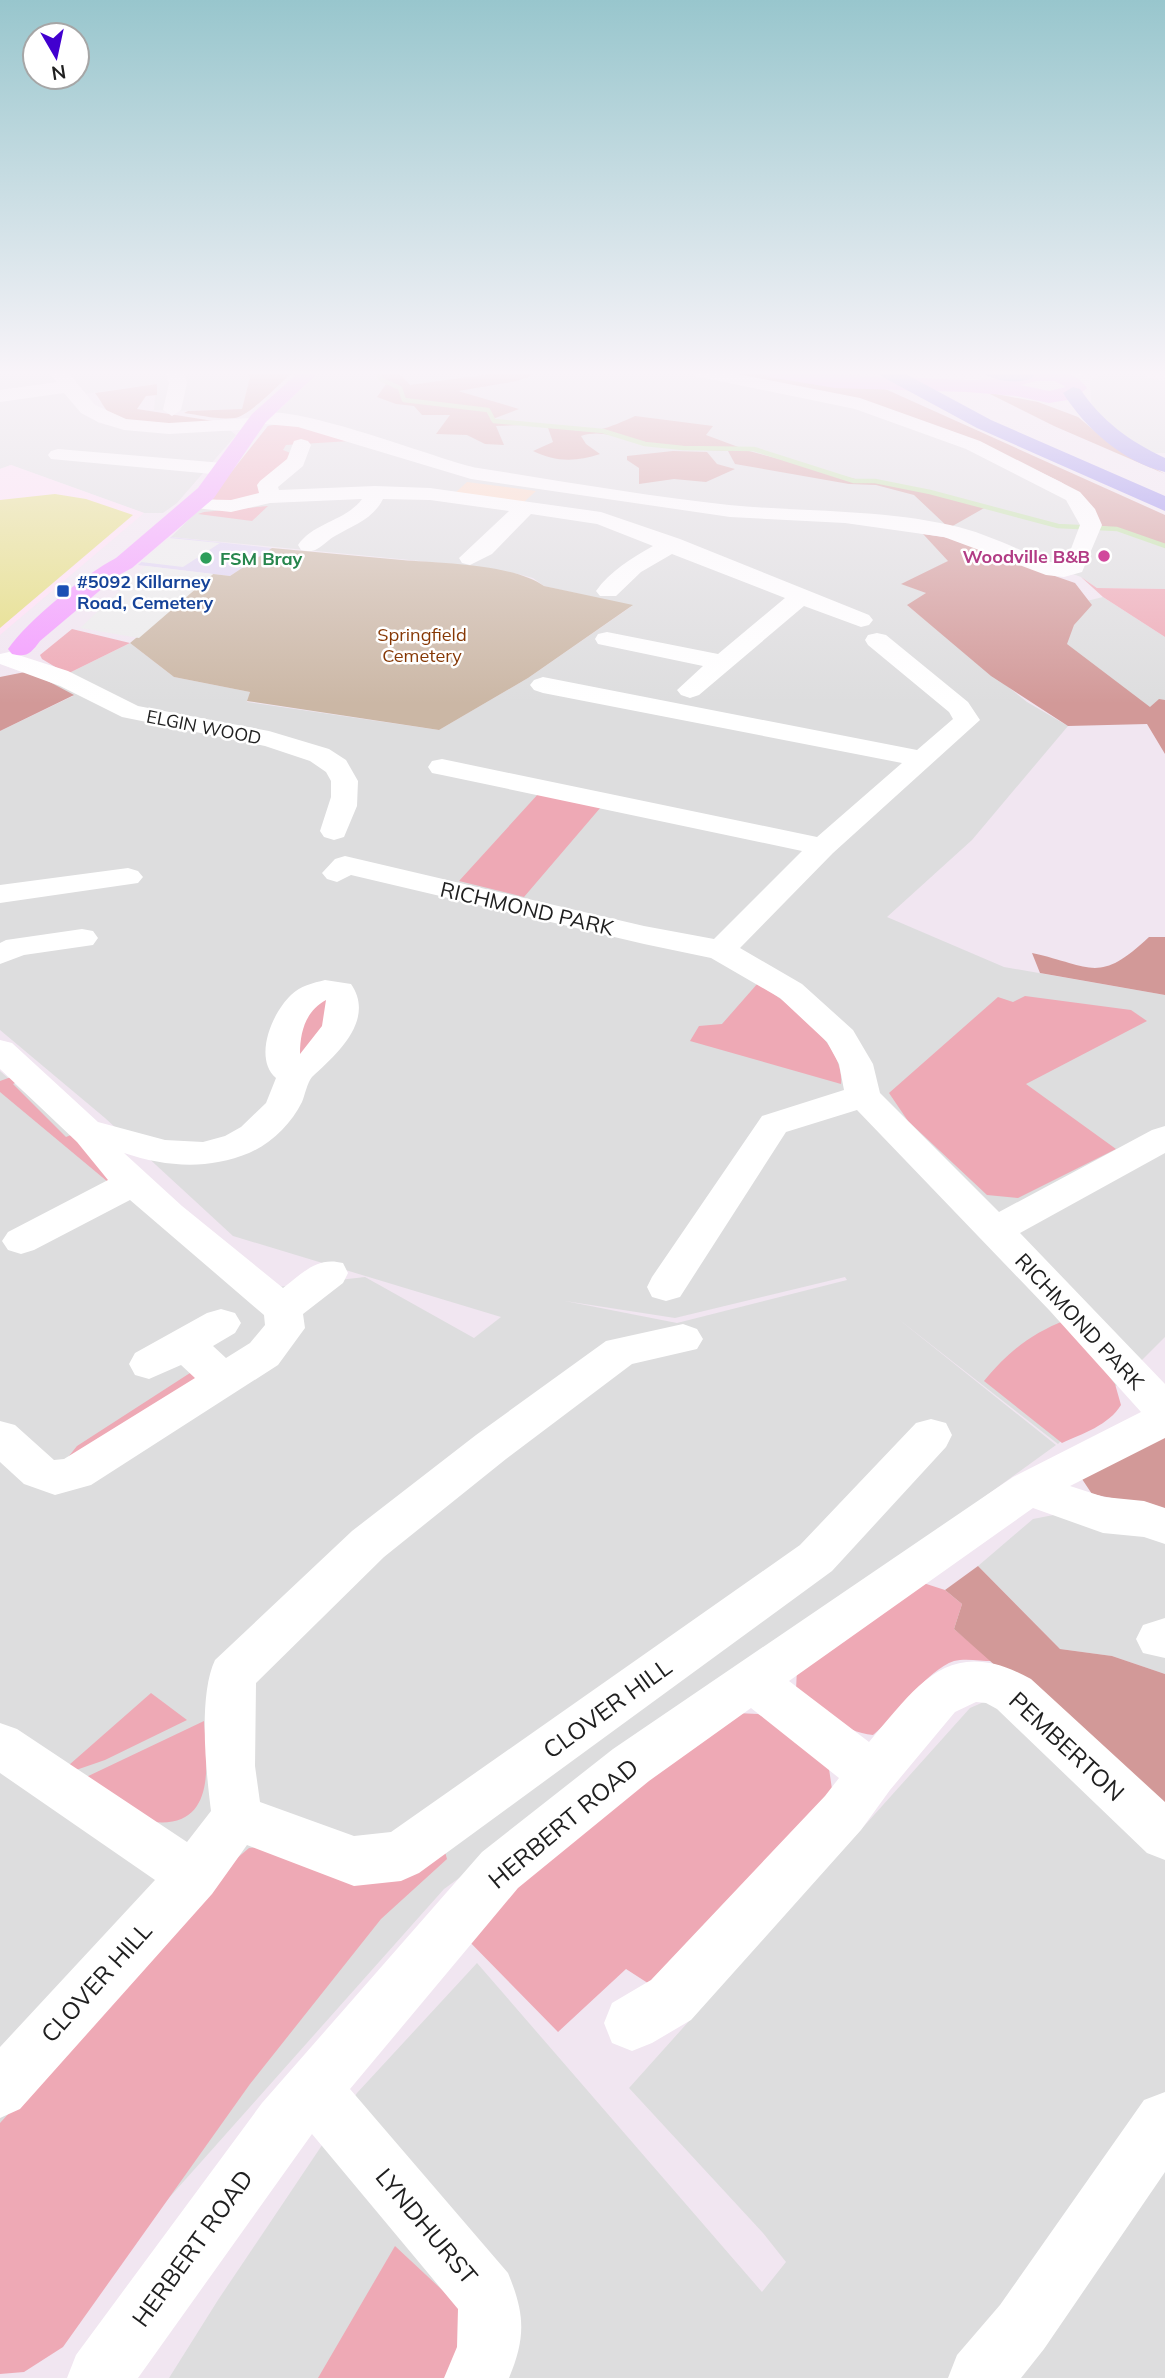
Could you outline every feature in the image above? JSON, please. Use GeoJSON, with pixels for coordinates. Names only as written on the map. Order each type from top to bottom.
{"type":"FeatureCollection","features":[{"type":"Feature","properties":{"kind":"highway"},"geometry":{"type":"LineString","coordinates":[[1122,482],[1163,499]]}},
{"type":"Feature","properties":{"kind":"highway"},"geometry":{"type":"LineString","coordinates":[[1130,482],[1163,499]]}},
{"type":"Feature","properties":{"kind":"main road"},"geometry":{"type":"LineString","coordinates":[[10,658],[42,637],[119,572],[124,563],[194,503],[211,482]]}},
{"type":"Feature","properties":{"kind":"street"},"geometry":{"type":"LineString","coordinates":[[270,497],[267,485],[271,482]]}},
{"type":"Feature","properties":{"kind":"street"},"geometry":{"type":"LineString","coordinates":[[528,482],[730,511],[845,517],[948,531],[1046,568],[1065,570],[1074,567],[1090,528],[1084,509],[1073,496],[1045,482]]}},
{"type":"Feature","properties":{"kind":"street"},"geometry":{"type":"LineString","coordinates":[[309,545],[318,534],[363,512],[373,502],[375,492]]}},
{"type":"Feature","properties":{"kind":"street"},"geometry":{"type":"LineString","coordinates":[[194,503],[231,506],[270,497],[375,492],[430,494],[601,518],[802,596],[869,630],[959,707],[967,720],[823,847],[722,950]]}},
{"type":"Feature","properties":{"kind":"street"},"geometry":{"type":"LineString","coordinates":[[470,558],[504,531],[526,507]]}},
{"type":"Feature","properties":{"kind":"street"},"geometry":{"type":"LineString","coordinates":[[608,591],[633,567],[672,544]]}},
{"type":"Feature","properties":{"kind":"street"},"geometry":{"type":"LineString","coordinates":[[690,690],[720,662],[802,596]]}},
{"type":"Feature","properties":{"kind":"street"},"geometry":{"type":"LineString","coordinates":[[607,639],[720,662]]}},
{"type":"Feature","properties":{"kind":"street","name":"ELGIN WOOD"},"geometry":{"type":"LineString","coordinates":[[10,658],[87,690],[127,711],[271,740],[323,757],[338,767],[346,786],[345,799],[334,831]]}},
{"type":"Feature","properties":{"kind":"street"},"geometry":{"type":"LineString","coordinates":[[543,685],[922,759]]}},
{"type":"Feature","properties":{"kind":"street"},"geometry":{"type":"LineString","coordinates":[[442,767],[823,847]]}},
{"type":"Feature","properties":{"kind":"street","name":"RICHMOND PARK"},"geometry":{"type":"LineString","coordinates":[[337,873],[345,865],[644,935],[722,950],[792,990],[841,1037],[856,1063],[863,1096],[1165,1411]]}},
{"type":"Feature","properties":{"kind":"street"},"geometry":{"type":"LineString","coordinates":[[0,894],[128,877]]}},
{"type":"Feature","properties":{"kind":"street"},"geometry":{"type":"LineString","coordinates":[[0,955],[17,947],[82,938]]}},
{"type":"Feature","properties":{"kind":"street"},"geometry":{"type":"LineString","coordinates":[[0,1437],[39,1472],[55,1478],[76,1473],[264,1354],[285,1328],[284,1309],[169,1215],[114,1165],[90,1134],[6,1063]]}},
{"type":"Feature","properties":{"kind":"street"},"geometry":{"type":"LineString","coordinates":[[90,1134],[113,1134],[135,1145],[171,1155],[206,1153],[242,1144],[263,1130],[282,1106],[295,1073]]}},
{"type":"Feature","properties":{"kind":"street"},"geometry":{"type":"LineString","coordinates":[[666,1287],[774,1124],[863,1096]]}},
{"type":"Feature","properties":{"kind":"street","name":"RICHMOND PARK"},"geometry":{"type":"LineString","coordinates":[[995,1231],[1165,1138]]}},
{"type":"Feature","properties":{"kind":"street"},"geometry":{"type":"LineString","coordinates":[[21,1241],[134,1182]]}},
{"type":"Feature","properties":{"kind":"street"},"geometry":{"type":"LineString","coordinates":[[284,1309],[329,1273]]}},
{"type":"Feature","properties":{"kind":"street"},"geometry":{"type":"LineString","coordinates":[[149,1364],[221,1323]]}},
{"type":"Feature","properties":{"kind":"street"},"geometry":{"type":"LineString","coordinates":[[237,1817],[230,1766],[232,1675],[368,1544],[491,1447],[620,1352],[683,1339]]}},
{"type":"Feature","properties":{"kind":"street"},"geometry":{"type":"LineString","coordinates":[[185,1344],[223,1380]]}},
{"type":"Feature","properties":{"kind":"street","name":"HERBERT ROAD"},"geometry":{"type":"LineString","coordinates":[[99,2378],[283,2124],[500,1870],[631,1765],[1028,1489],[1078,1461],[1165,1419]]}},
{"type":"Feature","properties":{"kind":"street","name":"CLOVER HILL"},"geometry":{"type":"LineString","coordinates":[[0,2089],[193,1876],[237,1817],[354,1861],[401,1856],[816,1558],[931,1434]]}},
{"type":"Feature","properties":{"kind":"street"},"geometry":{"type":"LineString","coordinates":[[1028,1489],[1103,1515],[1144,1520],[1165,1526]]}},
{"type":"Feature","properties":{"kind":"street"},"geometry":{"type":"LineString","coordinates":[[752,1680],[872,1774]]}},
{"type":"Feature","properties":{"kind":"street","name":"PEMBERTON"},"geometry":{"type":"LineString","coordinates":[[632,2023],[671,2000],[681,1990],[843,1813],[872,1774],[938,1697],[971,1680],[994,1682],[1014,1694],[1165,1836]]}},
{"type":"Feature","properties":{"kind":"street"},"geometry":{"type":"LineString","coordinates":[[0,1745],[193,1876]]}},
{"type":"Feature","properties":{"kind":"street","name":"LYNDHURST"},"geometry":{"type":"LineString","coordinates":[[313,2090],[486,2295],[493,2325],[484,2363],[476,2378]]}},
{"type":"Feature","properties":{"kind":"street"},"geometry":{"type":"LineString","coordinates":[[980,2378],[1022,2327],[1165,2121]]}},
{"type":"Feature","properties":{"kind":"shaded area"},"geometry":{"type":"Polygon","coordinates":[[[0,482],[58,482],[144,513],[0,635],[0,482]]]}},
{"type":"Feature","properties":{"kind":"shaded area"},"geometry":{"type":"Polygon","coordinates":[[[58,482],[195,482],[177,503],[163,513],[144,513],[58,482]]]}},
{"type":"Feature","properties":{"kind":"shaded area"},"geometry":{"type":"Polygon","coordinates":[[[224,482],[1042,482],[1070,496],[1083,527],[1117,529],[1165,547],[1165,589],[1097,588],[1081,577],[967,535],[901,517],[829,512],[923,534],[949,561],[902,584],[927,593],[908,606],[1027,702],[1068,726],[972,840],[887,917],[1004,967],[1165,995],[1165,1337],[1058,1444],[897,1318],[1056,1445],[444,1889],[14,2372],[0,2359],[0,1071],[251,1290],[365,1277],[474,1338],[501,1317],[233,1236],[105,1118],[0,1030],[0,731],[73,696],[46,680],[67,674],[130,643],[174,677],[250,692],[247,702],[439,730],[528,678],[632,606],[544,586],[533,578],[518,574],[472,566],[171,537],[224,482]],[[845,1277],[675,1318],[565,1301],[677,1323],[847,1280],[845,1277]]]}},
{"type":"Feature","properties":{"kind":"shaded area"},"geometry":{"type":"Polygon","coordinates":[[[224,482],[270,482],[261,493],[241,504],[210,499],[224,482]]]}},
{"type":"Feature","properties":{"kind":"shaded area"},"geometry":{"type":"Polygon","coordinates":[[[467,482],[536,491],[524,502],[455,493],[467,482]]]}},
{"type":"Feature","properties":{"kind":"shaded area"},"geometry":{"type":"Polygon","coordinates":[[[837,482],[872,482],[923,490],[986,507],[949,528],[914,495],[876,485],[837,482]]]}},
{"type":"Feature","properties":{"kind":"shaded area"},"geometry":{"type":"Polygon","coordinates":[[[1061,482],[1092,482],[1165,515],[1165,545],[1118,528],[1100,526],[1081,496],[1061,482]]]}},
{"type":"Feature","properties":{"kind":"shaded area"},"geometry":{"type":"Polygon","coordinates":[[[55,494],[86,499],[133,515],[0,628],[0,500],[55,494]]]}},
{"type":"Feature","properties":{"kind":"shaded area"},"geometry":{"type":"Polygon","coordinates":[[[268,506],[252,521],[198,514],[204,512],[268,506]]]}},
{"type":"Feature","properties":{"kind":"shaded area"},"geometry":{"type":"Polygon","coordinates":[[[923,534],[969,541],[1009,560],[1075,583],[1092,605],[1074,625],[1067,644],[1150,707],[1159,699],[1165,700],[1165,754],[1147,724],[1068,726],[991,676],[907,605],[926,593],[901,584],[948,561],[923,534]]]}},
{"type":"Feature","properties":{"kind":"shaded area"},"geometry":{"type":"Polygon","coordinates":[[[171,537],[272,548],[230,576],[138,565],[171,537]]]}},
{"type":"Feature","properties":{"kind":"shaded area"},"geometry":{"type":"Polygon","coordinates":[[[169,538],[220,543],[183,567],[141,562],[169,538]]]}},
{"type":"Feature","properties":{"kind":"shaded area"},"geometry":{"type":"Polygon","coordinates":[[[146,566],[213,574],[139,638],[80,628],[146,566]]]}},
{"type":"Feature","properties":{"kind":"shaded area"},"geometry":{"type":"Polygon","coordinates":[[[1081,577],[1097,588],[1165,589],[1165,637],[1103,597],[1081,577]]]}},
{"type":"Feature","properties":{"kind":"shaded area"},"geometry":{"type":"Polygon","coordinates":[[[1103,597],[1165,637],[1165,724],[1037,641],[1074,604],[1103,597]]]}},
{"type":"Feature","properties":{"kind":"shaded area"},"geometry":{"type":"Polygon","coordinates":[[[72,629],[130,643],[67,674],[42,659],[40,655],[72,629]]]}},
{"type":"Feature","properties":{"kind":"shaded area"},"geometry":{"type":"Polygon","coordinates":[[[25,672],[74,695],[0,731],[0,677],[25,672]]]}},
{"type":"Feature","properties":{"kind":"shaded area"},"geometry":{"type":"Polygon","coordinates":[[[539,793],[601,807],[524,897],[459,881],[539,793]]]}},
{"type":"Feature","properties":{"kind":"shaded area"},"geometry":{"type":"Polygon","coordinates":[[[1149,937],[1165,937],[1165,995],[1040,973],[1032,953],[1082,966],[1105,967],[1118,962],[1149,937]]]}},
{"type":"Feature","properties":{"kind":"shaded area"},"geometry":{"type":"Polygon","coordinates":[[[758,983],[799,1013],[825,1040],[840,1069],[841,1084],[690,1041],[699,1026],[722,1024],[758,983]]]}},
{"type":"Feature","properties":{"kind":"shaded area"},"geometry":{"type":"Polygon","coordinates":[[[1025,996],[1131,1010],[1147,1021],[1026,1084],[1116,1149],[1018,1198],[987,1195],[908,1121],[889,1093],[998,997],[1013,1002],[1025,996]]]}},
{"type":"Feature","properties":{"kind":"shaded area"},"geometry":{"type":"Polygon","coordinates":[[[325,998],[335,1014],[298,1062],[302,1019],[325,998]]]}},
{"type":"Feature","properties":{"kind":"shaded area"},"geometry":{"type":"Polygon","coordinates":[[[11,1077],[19,1081],[13,1084],[66,1137],[71,1135],[118,1183],[114,1187],[0,1092],[0,1081],[11,1077]]]}},
{"type":"Feature","properties":{"kind":"shaded area"},"geometry":{"type":"Polygon","coordinates":[[[1066,1320],[1115,1384],[1121,1405],[1110,1418],[1062,1443],[984,1381],[1020,1345],[1041,1331],[1066,1320]]]}},
{"type":"Feature","properties":{"kind":"shaded area"},"geometry":{"type":"Polygon","coordinates":[[[190,1373],[205,1374],[65,1461],[77,1446],[190,1373]]]}},
{"type":"Feature","properties":{"kind":"shaded area"},"geometry":{"type":"Polygon","coordinates":[[[1165,1409],[1165,1509],[1092,1494],[1080,1476],[1165,1409]]]}},
{"type":"Feature","properties":{"kind":"shaded area"},"geometry":{"type":"Polygon","coordinates":[[[1130,1500],[1165,1509],[1165,1674],[1112,1656],[1060,1649],[978,1566],[1033,1519],[1130,1500]]]}},
{"type":"Feature","properties":{"kind":"shaded area"},"geometry":{"type":"Polygon","coordinates":[[[978,1566],[1060,1649],[1112,1656],[1165,1674],[1165,1816],[954,1629],[962,1604],[945,1590],[978,1566]]]}},
{"type":"Feature","properties":{"kind":"shaded area"},"geometry":{"type":"Polygon","coordinates":[[[914,1580],[945,1590],[962,1604],[954,1629],[992,1661],[954,1661],[923,1683],[873,1735],[852,1730],[832,1719],[796,1690],[797,1668],[914,1580]]]}},
{"type":"Feature","properties":{"kind":"shaded area"},"geometry":{"type":"Polygon","coordinates":[[[151,1693],[187,1720],[105,1760],[76,1770],[69,1765],[151,1693]]]}},
{"type":"Feature","properties":{"kind":"shaded area"},"geometry":{"type":"Polygon","coordinates":[[[986,1701],[1010,1714],[1165,1854],[1165,2378],[169,2378],[357,2093],[477,1963],[762,2292],[786,2262],[763,2233],[629,2088],[970,1708],[986,1701]]]}},
{"type":"Feature","properties":{"kind":"shaded area"},"geometry":{"type":"Polygon","coordinates":[[[736,1713],[758,1714],[779,1725],[828,1762],[832,1789],[657,1989],[626,1969],[558,2032],[460,1932],[490,1901],[736,1713]]]}},
{"type":"Feature","properties":{"kind":"shaded area"},"geometry":{"type":"Polygon","coordinates":[[[204,1721],[204,1790],[189,1815],[174,1821],[154,1822],[82,1779],[204,1721]]]}},
{"type":"Feature","properties":{"kind":"shaded area"},"geometry":{"type":"Polygon","coordinates":[[[277,1845],[444,1848],[447,1859],[381,1919],[250,2084],[63,2347],[24,2372],[0,2374],[0,2123],[103,2010],[223,1870],[249,1848],[277,1845]]]}},
{"type":"Feature","properties":{"kind":"shaded area"},"geometry":{"type":"Polygon","coordinates":[[[395,2246],[455,2302],[466,2320],[448,2378],[318,2378],[395,2246]]]}},
{"type":"Feature","properties":{"kind":"green space","name":"Springfield Cemetery"},"geometry":{"type":"Polygon","coordinates":[[[272,548],[496,569],[531,579],[544,586],[633,605],[528,678],[439,730],[247,701],[250,692],[174,677],[130,643],[213,574],[230,576],[272,548]]]}},
{"type":"Feature","properties":{"kind":"waterway"},"geometry":{"type":"LineString","coordinates":[[880,482],[930,492],[1058,526],[1117,529],[1165,546]]}},
{"type":"Feature","properties":{"kind":"place","name":"Woodville B&B"},"geometry":{"type":"Point","coordinates":[1104,556]}},
{"type":"Feature","properties":{"kind":"place","name":"FSM Bray"},"geometry":{"type":"Point","coordinates":[206,558]}},
{"type":"Feature","properties":{"kind":"place","name":"#5092 Killarney Road, Cemetery"},"geometry":{"type":"Point","coordinates":[63,591]}}]}
